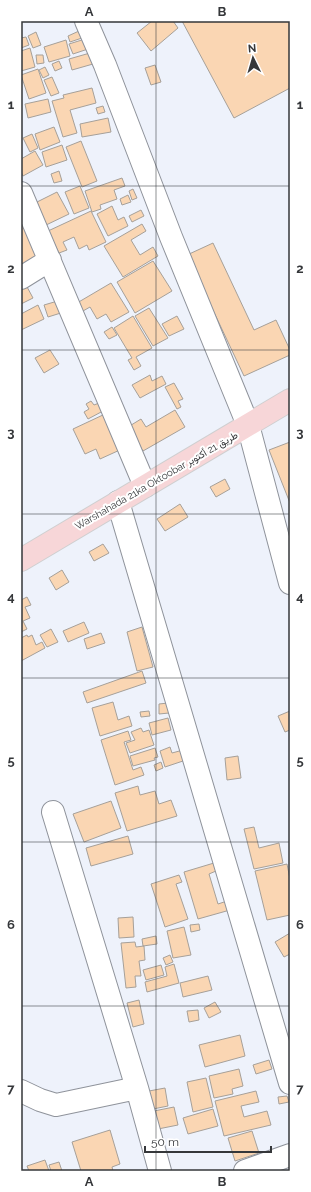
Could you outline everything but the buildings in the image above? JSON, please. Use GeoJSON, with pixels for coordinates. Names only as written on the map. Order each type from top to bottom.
{"type":"FeatureCollection","features":[{"type":"Feature","properties":{"kind":"main road","name":"Warshahada 21ka Oktoobar طريق 21 أكتوبر"},"geometry":{"type":"LineString","coordinates":[[21,560],[290,400]]}},
{"type":"Feature","properties":{"kind":"street"},"geometry":{"type":"LineString","coordinates":[[86,21],[105,65],[170,237],[248,426],[289,572]]}},
{"type":"Feature","properties":{"kind":"street"},"geometry":{"type":"LineString","coordinates":[[21,193],[144,486]]}},
{"type":"Feature","properties":{"kind":"street"},"geometry":{"type":"LineString","coordinates":[[21,278],[50,260]]}},
{"type":"Feature","properties":{"kind":"street"},"geometry":{"type":"LineString","coordinates":[[118,502],[290,1083]]}},
{"type":"Feature","properties":{"kind":"street"},"geometry":{"type":"LineString","coordinates":[[53,812],[137,1088],[160,1171]]}},
{"type":"Feature","properties":{"kind":"street"},"geometry":{"type":"LineString","coordinates":[[21,1091],[44,1102],[56,1105],[137,1088]]}},
{"type":"Feature","properties":{"kind":"street"},"geometry":{"type":"LineString","coordinates":[[245,1171],[290,1155]]}}]}
